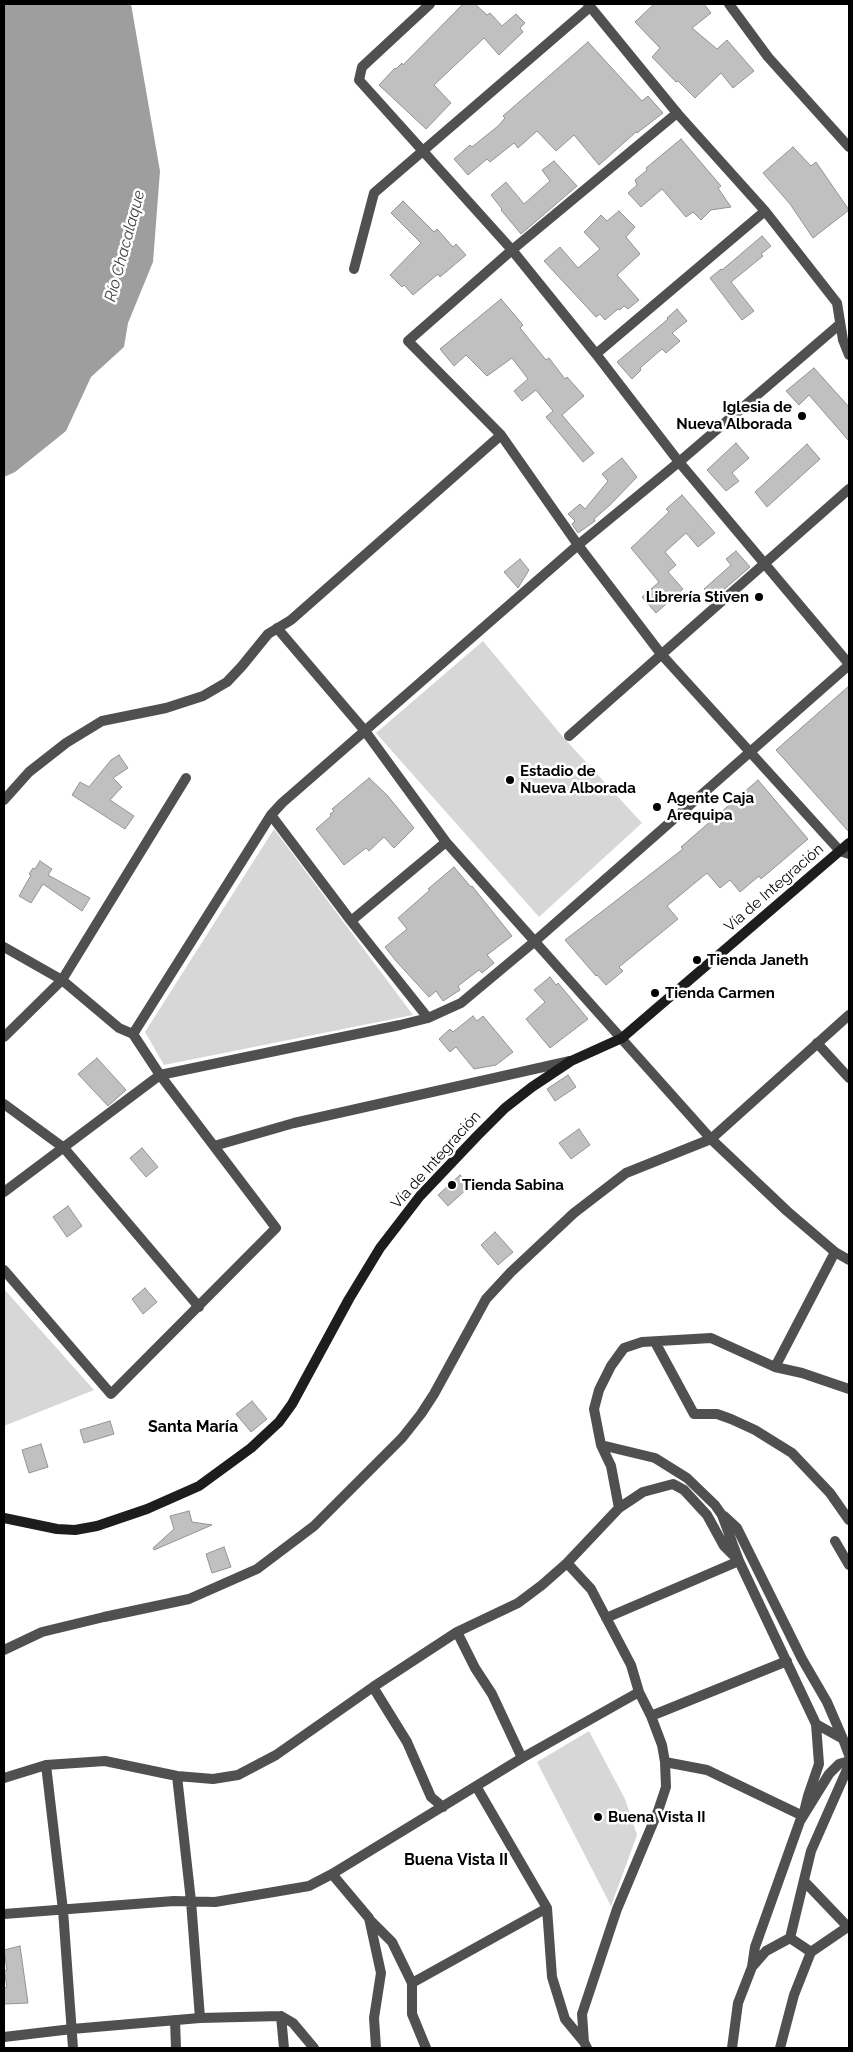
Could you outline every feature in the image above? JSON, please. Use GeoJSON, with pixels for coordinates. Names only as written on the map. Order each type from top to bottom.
{"type":"FeatureCollection","features":[{"type":"Feature","properties":{"kind":"main road","name":"Vía de Integración"},"geometry":{"type":"LineString","coordinates":[[4,1518],[57,1529],[75,1530],[97,1526],[147,1509],[199,1486],[251,1448],[279,1422],[292,1404],[349,1299],[375,1257],[420,1196],[504,1108],[532,1086],[571,1061],[622,1038],[844,853],[849,843]]}},
{"type":"Feature","properties":{"kind":"street"},"geometry":{"type":"LineString","coordinates":[[4,1192],[160,1074],[400,1025],[428,1018],[461,1003],[534,942],[849,665],[680,462],[512,250],[358,80],[362,67],[430,4]]}},
{"type":"Feature","properties":{"kind":"street"},"geometry":{"type":"LineString","coordinates":[[729,4],[768,57],[849,147]]}},
{"type":"Feature","properties":{"kind":"street"},"geometry":{"type":"LineString","coordinates":[[354,269],[374,193],[589,5],[677,114],[765,211],[837,303],[843,340],[849,355]]}},
{"type":"Feature","properties":{"kind":"street"},"geometry":{"type":"LineString","coordinates":[[677,114],[512,250],[408,341],[501,435],[578,545],[661,654],[844,853]]}},
{"type":"Feature","properties":{"kind":"street"},"geometry":{"type":"LineString","coordinates":[[596,354],[765,211]]}},
{"type":"Feature","properties":{"kind":"street"},"geometry":{"type":"LineString","coordinates":[[133,1034],[271,815],[282,803],[578,545],[680,462],[840,324]]}},
{"type":"Feature","properties":{"kind":"street"},"geometry":{"type":"LineString","coordinates":[[4,800],[35,767],[66,743],[102,722],[166,708],[203,696],[219,687],[242,666],[268,634],[291,620],[501,435]]}},
{"type":"Feature","properties":{"kind":"street"},"geometry":{"type":"LineString","coordinates":[[568,736],[849,489]]}},
{"type":"Feature","properties":{"kind":"street"},"geometry":{"type":"LineString","coordinates":[[277,628],[365,731],[446,842],[711,1139],[788,1211],[835,1252],[849,1260]]}},
{"type":"Feature","properties":{"kind":"street"},"geometry":{"type":"LineString","coordinates":[[4,1037],[62,980],[186,778]]}},
{"type":"Feature","properties":{"kind":"street"},"geometry":{"type":"LineString","coordinates":[[271,815],[351,921],[428,1018]]}},
{"type":"Feature","properties":{"kind":"street"},"geometry":{"type":"LineString","coordinates":[[351,921],[446,842]]}},
{"type":"Feature","properties":{"kind":"street"},"geometry":{"type":"LineString","coordinates":[[4,947],[62,980],[119,1028],[133,1034],[160,1074],[276,1228],[111,1394],[4,1270]]}},
{"type":"Feature","properties":{"kind":"street"},"geometry":{"type":"LineString","coordinates":[[4,1650],[42,1632],[189,1599],[257,1569],[314,1526],[402,1438],[434,1394],[486,1300],[511,1272],[574,1213],[626,1173],[711,1139],[849,1015]]}},
{"type":"Feature","properties":{"kind":"street"},"geometry":{"type":"LineString","coordinates":[[817,1043],[849,1078]]}},
{"type":"Feature","properties":{"kind":"street"},"geometry":{"type":"LineString","coordinates":[[214,1146],[294,1123],[571,1061]]}},
{"type":"Feature","properties":{"kind":"street"},"geometry":{"type":"LineString","coordinates":[[4,1104],[64,1148],[199,1306]]}},
{"type":"Feature","properties":{"kind":"street"},"geometry":{"type":"LineString","coordinates":[[775,1367],[835,1252]]}},
{"type":"Feature","properties":{"kind":"street"},"geometry":{"type":"LineString","coordinates":[[619,1508],[611,1466],[602,1445],[594,1409],[599,1390],[611,1366],[624,1348],[642,1342],[711,1338],[775,1367],[802,1373],[849,1389]]}},
{"type":"Feature","properties":{"kind":"street"},"geometry":{"type":"LineString","coordinates":[[655,1342],[694,1414],[716,1414],[731,1419],[755,1430],[787,1449],[816,1477],[849,1520]]}},
{"type":"Feature","properties":{"kind":"street"},"geometry":{"type":"LineString","coordinates":[[602,1445],[655,1458],[687,1478],[737,1528],[802,1659],[827,1702],[849,1755]]}},
{"type":"Feature","properties":{"kind":"street"},"geometry":{"type":"LineString","coordinates":[[4,1778],[46,1765],[105,1761],[177,1776],[213,1779],[238,1775],[263,1764],[373,1686],[457,1632],[518,1603],[542,1585],[566,1563],[619,1508],[643,1492],[673,1484],[684,1490],[701,1508],[724,1546],[739,1561]]}},
{"type":"Feature","properties":{"kind":"street"},"geometry":{"type":"LineString","coordinates":[[722,1515],[739,1561],[816,1724],[819,1764],[803,1816],[755,1947],[752,1968],[738,2003],[732,2048]]}},
{"type":"Feature","properties":{"kind":"street"},"geometry":{"type":"LineString","coordinates":[[835,1540],[849,1565]]}},
{"type":"Feature","properties":{"kind":"street"},"geometry":{"type":"LineString","coordinates":[[606,1618],[739,1561]]}},
{"type":"Feature","properties":{"kind":"street"},"geometry":{"type":"LineString","coordinates":[[566,1563],[591,1590],[631,1665],[639,1692],[662,1745],[665,1762],[666,1788],[617,1909],[582,2014],[585,2045]]}},
{"type":"Feature","properties":{"kind":"street"},"geometry":{"type":"LineString","coordinates":[[457,1632],[475,1668],[492,1694],[522,1758]]}},
{"type":"Feature","properties":{"kind":"street"},"geometry":{"type":"LineString","coordinates":[[651,1716],[787,1661]]}},
{"type":"Feature","properties":{"kind":"street"},"geometry":{"type":"LineString","coordinates":[[373,1686],[407,1742],[431,1797],[443,1807]]}},
{"type":"Feature","properties":{"kind":"street"},"geometry":{"type":"LineString","coordinates":[[4,1914],[174,1901],[215,1902],[309,1886],[332,1874],[522,1758],[639,1692]]}},
{"type":"Feature","properties":{"kind":"street"},"geometry":{"type":"LineString","coordinates":[[816,1724],[843,1739]]}},
{"type":"Feature","properties":{"kind":"street"},"geometry":{"type":"LineString","coordinates":[[803,1816],[829,1774],[839,1764],[849,1761]]}},
{"type":"Feature","properties":{"kind":"street"},"geometry":{"type":"LineString","coordinates":[[665,1762],[707,1770],[803,1816]]}},
{"type":"Feature","properties":{"kind":"street"},"geometry":{"type":"LineString","coordinates":[[46,1765],[62,1910],[73,2048]]}},
{"type":"Feature","properties":{"kind":"street"},"geometry":{"type":"LineString","coordinates":[[752,1968],[766,1951],[790,1938],[811,1851],[849,1765]]}},
{"type":"Feature","properties":{"kind":"street"},"geometry":{"type":"LineString","coordinates":[[177,1776],[200,2018]]}},
{"type":"Feature","properties":{"kind":"street"},"geometry":{"type":"LineString","coordinates":[[476,1786],[547,1908],[552,1977],[566,2019],[585,2045]]}},
{"type":"Feature","properties":{"kind":"street"},"geometry":{"type":"LineString","coordinates":[[332,1874],[392,1942],[412,1983],[412,2014],[426,2048]]}},
{"type":"Feature","properties":{"kind":"street"},"geometry":{"type":"LineString","coordinates":[[780,2048],[794,1995],[811,1952],[848,1926],[804,1881]]}},
{"type":"Feature","properties":{"kind":"street"},"geometry":{"type":"LineString","coordinates":[[412,1983],[547,1908]]}},
{"type":"Feature","properties":{"kind":"street"},"geometry":{"type":"LineString","coordinates":[[369,1918],[381,1973],[374,2018],[376,2048]]}},
{"type":"Feature","properties":{"kind":"street"},"geometry":{"type":"LineString","coordinates":[[790,1938],[811,1952]]}},
{"type":"Feature","properties":{"kind":"street"},"geometry":{"type":"LineString","coordinates":[[281,2016],[284,2048]]}},
{"type":"Feature","properties":{"kind":"street"},"geometry":{"type":"LineString","coordinates":[[4,2038],[72,2029],[200,2018],[281,2016],[294,2023],[314,2048]]}},
{"type":"Feature","properties":{"kind":"street"},"geometry":{"type":"LineString","coordinates":[[175,2020],[176,2048]]}},
{"type":"Feature","properties":{"kind":"shaded area","name":"Estadio de Nueva Alborada"},"geometry":{"type":"Polygon","coordinates":[[[483,641],[563,737],[642,823],[539,917],[376,733],[483,641]]]}},
{"type":"Feature","properties":{"kind":"shaded area"},"geometry":{"type":"Polygon","coordinates":[[[274,829],[413,1015],[164,1065],[145,1032],[274,829]]]}},
{"type":"Feature","properties":{"kind":"shaded area"},"geometry":{"type":"Polygon","coordinates":[[[4,1289],[94,1390],[4,1426],[4,1289]]]}},
{"type":"Feature","properties":{"kind":"shaded area","name":"Buena Vista II"},"geometry":{"type":"Polygon","coordinates":[[[589,1731],[625,1799],[637,1835],[611,1906],[537,1762],[589,1731]]]}},
{"type":"Feature","properties":{"kind":"water","name":"Río Chacalaque"},"geometry":{"type":"Polygon","coordinates":[[[4,4],[131,4],[160,171],[153,262],[128,323],[124,347],[91,377],[66,431],[15,472],[4,477],[4,4]]]}},
{"type":"Feature","properties":{"kind":"building"},"geometry":{"type":"Polygon","coordinates":[[[463,4],[475,4],[487,15],[490,13],[502,26],[516,14],[525,23],[520,28],[523,32],[499,55],[484,38],[434,85],[451,103],[426,129],[379,85],[395,68],[402,63],[403,65],[463,4]]]}},
{"type":"Feature","properties":{"kind":"building"},"geometry":{"type":"Polygon","coordinates":[[[654,4],[704,4],[711,13],[692,28],[717,49],[727,40],[754,71],[733,88],[721,73],[695,98],[678,81],[676,82],[652,57],[660,48],[635,22],[654,4]]]}},
{"type":"Feature","properties":{"kind":"building"},"geometry":{"type":"Polygon","coordinates":[[[588,42],[642,101],[648,96],[663,113],[636,132],[599,165],[574,135],[556,151],[537,131],[518,148],[514,143],[490,162],[487,159],[468,175],[454,159],[470,145],[472,147],[498,126],[505,118],[503,116],[588,42]]]}},
{"type":"Feature","properties":{"kind":"building"},"geometry":{"type":"Polygon","coordinates":[[[681,139],[721,186],[718,188],[731,207],[711,210],[701,220],[693,212],[686,217],[662,189],[641,207],[628,193],[637,185],[635,180],[647,170],[646,168],[681,139]]]}},
{"type":"Feature","properties":{"kind":"building"},"geometry":{"type":"Polygon","coordinates":[[[793,147],[811,166],[816,162],[849,210],[813,238],[790,204],[763,173],[793,147]]]}},
{"type":"Feature","properties":{"kind":"building"},"geometry":{"type":"Polygon","coordinates":[[[554,161],[577,186],[521,234],[491,195],[506,182],[524,204],[550,181],[542,170],[554,161]]]}},
{"type":"Feature","properties":{"kind":"building"},"geometry":{"type":"Polygon","coordinates":[[[403,201],[434,232],[437,229],[453,247],[456,244],[466,255],[440,277],[438,274],[413,295],[404,285],[402,287],[390,275],[421,243],[391,213],[403,201]]]}},
{"type":"Feature","properties":{"kind":"building"},"geometry":{"type":"Polygon","coordinates":[[[619,211],[635,227],[626,237],[640,254],[617,275],[639,300],[628,309],[624,306],[620,310],[618,309],[605,320],[600,314],[596,317],[544,261],[560,247],[578,268],[600,249],[584,232],[601,215],[607,221],[619,211]]]}},
{"type":"Feature","properties":{"kind":"building"},"geometry":{"type":"Polygon","coordinates":[[[762,236],[771,246],[761,254],[763,256],[731,282],[754,311],[742,320],[710,278],[762,236]]]}},
{"type":"Feature","properties":{"kind":"building"},"geometry":{"type":"Polygon","coordinates":[[[501,299],[523,325],[520,328],[546,360],[549,358],[565,379],[567,377],[584,396],[562,415],[594,453],[583,462],[546,417],[553,411],[536,390],[522,401],[514,391],[528,379],[512,358],[487,376],[466,355],[454,366],[440,349],[501,299]]]}},
{"type":"Feature","properties":{"kind":"building"},"geometry":{"type":"Polygon","coordinates":[[[677,309],[687,321],[672,333],[680,341],[666,353],[662,349],[640,368],[641,370],[632,379],[617,362],[668,319],[677,309]]]}},
{"type":"Feature","properties":{"kind":"building"},"geometry":{"type":"Polygon","coordinates":[[[814,368],[849,407],[849,441],[809,395],[799,405],[786,391],[814,368]]]}},
{"type":"Feature","properties":{"kind":"building"},"geometry":{"type":"Polygon","coordinates":[[[736,443],[749,458],[732,473],[739,481],[726,491],[707,470],[736,443]]]}},
{"type":"Feature","properties":{"kind":"building"},"geometry":{"type":"Polygon","coordinates":[[[807,444],[820,459],[767,507],[755,492],[807,444]]]}},
{"type":"Feature","properties":{"kind":"building"},"geometry":{"type":"Polygon","coordinates":[[[622,458],[637,477],[594,519],[595,521],[578,533],[572,524],[575,521],[568,514],[580,504],[585,509],[608,481],[602,474],[622,458]]]}},
{"type":"Feature","properties":{"kind":"building"},"geometry":{"type":"Polygon","coordinates":[[[682,495],[715,533],[698,547],[686,533],[665,552],[676,565],[668,572],[683,589],[656,613],[642,597],[659,582],[631,548],[669,512],[666,509],[682,495]]]}},
{"type":"Feature","properties":{"kind":"building"},"geometry":{"type":"Polygon","coordinates":[[[736,551],[750,567],[713,599],[704,589],[731,565],[726,559],[736,551]]]}},
{"type":"Feature","properties":{"kind":"building"},"geometry":{"type":"Polygon","coordinates":[[[520,559],[529,570],[518,588],[504,572],[520,559]]]}},
{"type":"Feature","properties":{"kind":"building"},"geometry":{"type":"Polygon","coordinates":[[[849,686],[849,832],[776,750],[849,686]]]}},
{"type":"Feature","properties":{"kind":"building"},"geometry":{"type":"Polygon","coordinates":[[[119,755],[128,768],[113,778],[122,787],[110,800],[134,816],[125,829],[72,795],[80,782],[89,787],[111,760],[119,755]]]}},
{"type":"Feature","properties":{"kind":"building"},"geometry":{"type":"Polygon","coordinates":[[[369,778],[387,795],[414,828],[394,848],[384,837],[369,851],[366,848],[344,865],[316,829],[331,816],[330,814],[334,811],[332,809],[369,778]]]}},
{"type":"Feature","properties":{"kind":"building"},"geometry":{"type":"Polygon","coordinates":[[[758,780],[808,839],[761,879],[759,876],[740,892],[730,880],[720,888],[707,873],[667,906],[678,919],[619,967],[623,971],[606,985],[565,940],[683,849],[681,847],[758,780]]]}},
{"type":"Feature","properties":{"kind":"building"},"geometry":{"type":"Polygon","coordinates":[[[40,861],[52,869],[48,875],[90,898],[82,911],[43,884],[31,903],[19,896],[31,875],[29,874],[40,861]]]}},
{"type":"Feature","properties":{"kind":"building"},"geometry":{"type":"Polygon","coordinates":[[[454,867],[472,886],[512,936],[487,955],[494,963],[482,973],[479,970],[458,986],[460,990],[443,1001],[436,991],[429,997],[385,947],[407,929],[398,918],[454,867]]]}},
{"type":"Feature","properties":{"kind":"building"},"geometry":{"type":"Polygon","coordinates":[[[550,977],[556,985],[558,983],[588,1019],[550,1048],[526,1019],[545,1002],[534,990],[550,977]]]}},
{"type":"Feature","properties":{"kind":"building"},"geometry":{"type":"Polygon","coordinates":[[[473,1016],[477,1021],[483,1016],[513,1052],[496,1065],[474,1069],[456,1047],[450,1052],[439,1039],[450,1029],[453,1032],[473,1016]]]}},
{"type":"Feature","properties":{"kind":"building"},"geometry":{"type":"Polygon","coordinates":[[[97,1058],[126,1090],[108,1106],[78,1074],[97,1058]]]}},
{"type":"Feature","properties":{"kind":"building"},"geometry":{"type":"Polygon","coordinates":[[[568,1075],[576,1087],[555,1101],[547,1089],[568,1075]]]}},
{"type":"Feature","properties":{"kind":"building"},"geometry":{"type":"Polygon","coordinates":[[[579,1129],[590,1145],[571,1159],[559,1143],[579,1129]]]}},
{"type":"Feature","properties":{"kind":"building"},"geometry":{"type":"Polygon","coordinates":[[[142,1148],[158,1167],[146,1177],[130,1158],[142,1148]]]}},
{"type":"Feature","properties":{"kind":"building"},"geometry":{"type":"Polygon","coordinates":[[[460,1175],[470,1186],[448,1206],[438,1195],[460,1175]]]}},
{"type":"Feature","properties":{"kind":"building"},"geometry":{"type":"Polygon","coordinates":[[[68,1206],[82,1226],[67,1237],[53,1217],[68,1206]]]}},
{"type":"Feature","properties":{"kind":"building"},"geometry":{"type":"Polygon","coordinates":[[[495,1232],[513,1252],[498,1265],[481,1245],[495,1232]]]}},
{"type":"Feature","properties":{"kind":"building"},"geometry":{"type":"Polygon","coordinates":[[[145,1288],[157,1302],[143,1314],[132,1299],[145,1288]]]}},
{"type":"Feature","properties":{"kind":"building"},"geometry":{"type":"Polygon","coordinates":[[[252,1401],[267,1419],[251,1432],[236,1414],[252,1401]]]}},
{"type":"Feature","properties":{"kind":"building"},"geometry":{"type":"Polygon","coordinates":[[[110,1421],[114,1434],[84,1443],[80,1430],[110,1421]]]}},
{"type":"Feature","properties":{"kind":"building"},"geometry":{"type":"Polygon","coordinates":[[[41,1444],[48,1467],[29,1473],[22,1450],[41,1444]]]}},
{"type":"Feature","properties":{"kind":"building"},"geometry":{"type":"Polygon","coordinates":[[[189,1511],[192,1522],[212,1525],[154,1550],[153,1548],[174,1529],[170,1516],[189,1511]]]}},
{"type":"Feature","properties":{"kind":"building"},"geometry":{"type":"Polygon","coordinates":[[[224,1547],[231,1567],[212,1573],[206,1554],[224,1547]]]}},
{"type":"Feature","properties":{"kind":"building"},"geometry":{"type":"Polygon","coordinates":[[[20,1946],[28,2003],[4,2004],[4,1988],[7,1987],[4,1971],[7,1970],[4,1950],[20,1946]]]}},
{"type":"Feature","properties":{"kind":"place","name":"Iglesia de Nueva Alborada"},"geometry":{"type":"Point","coordinates":[802,416]}},
{"type":"Feature","properties":{"kind":"place","name":"Librería Stiven"},"geometry":{"type":"Point","coordinates":[759,597]}},
{"type":"Feature","properties":{"kind":"place","name":"Estadio de Nueva Alborada"},"geometry":{"type":"Point","coordinates":[510,780]}},
{"type":"Feature","properties":{"kind":"place","name":"Agente Caja Arequipa"},"geometry":{"type":"Point","coordinates":[657,807]}},
{"type":"Feature","properties":{"kind":"place","name":"Tienda Janeth"},"geometry":{"type":"Point","coordinates":[697,960]}},
{"type":"Feature","properties":{"kind":"place","name":"Tienda Carmen"},"geometry":{"type":"Point","coordinates":[655,993]}},
{"type":"Feature","properties":{"kind":"place","name":"Tienda Sabina"},"geometry":{"type":"Point","coordinates":[452,1185]}},
{"type":"Feature","properties":{"kind":"place","name":"Buena Vista II"},"geometry":{"type":"Point","coordinates":[598,1817]}},
{"type":"Feature","properties":{"kind":"district","name":"Santa María"},"geometry":{"type":"Point","coordinates":[193,1427]}},
{"type":"Feature","properties":{"kind":"district","name":"Buena Vista II"},"geometry":{"type":"Point","coordinates":[456,1860]}}]}
